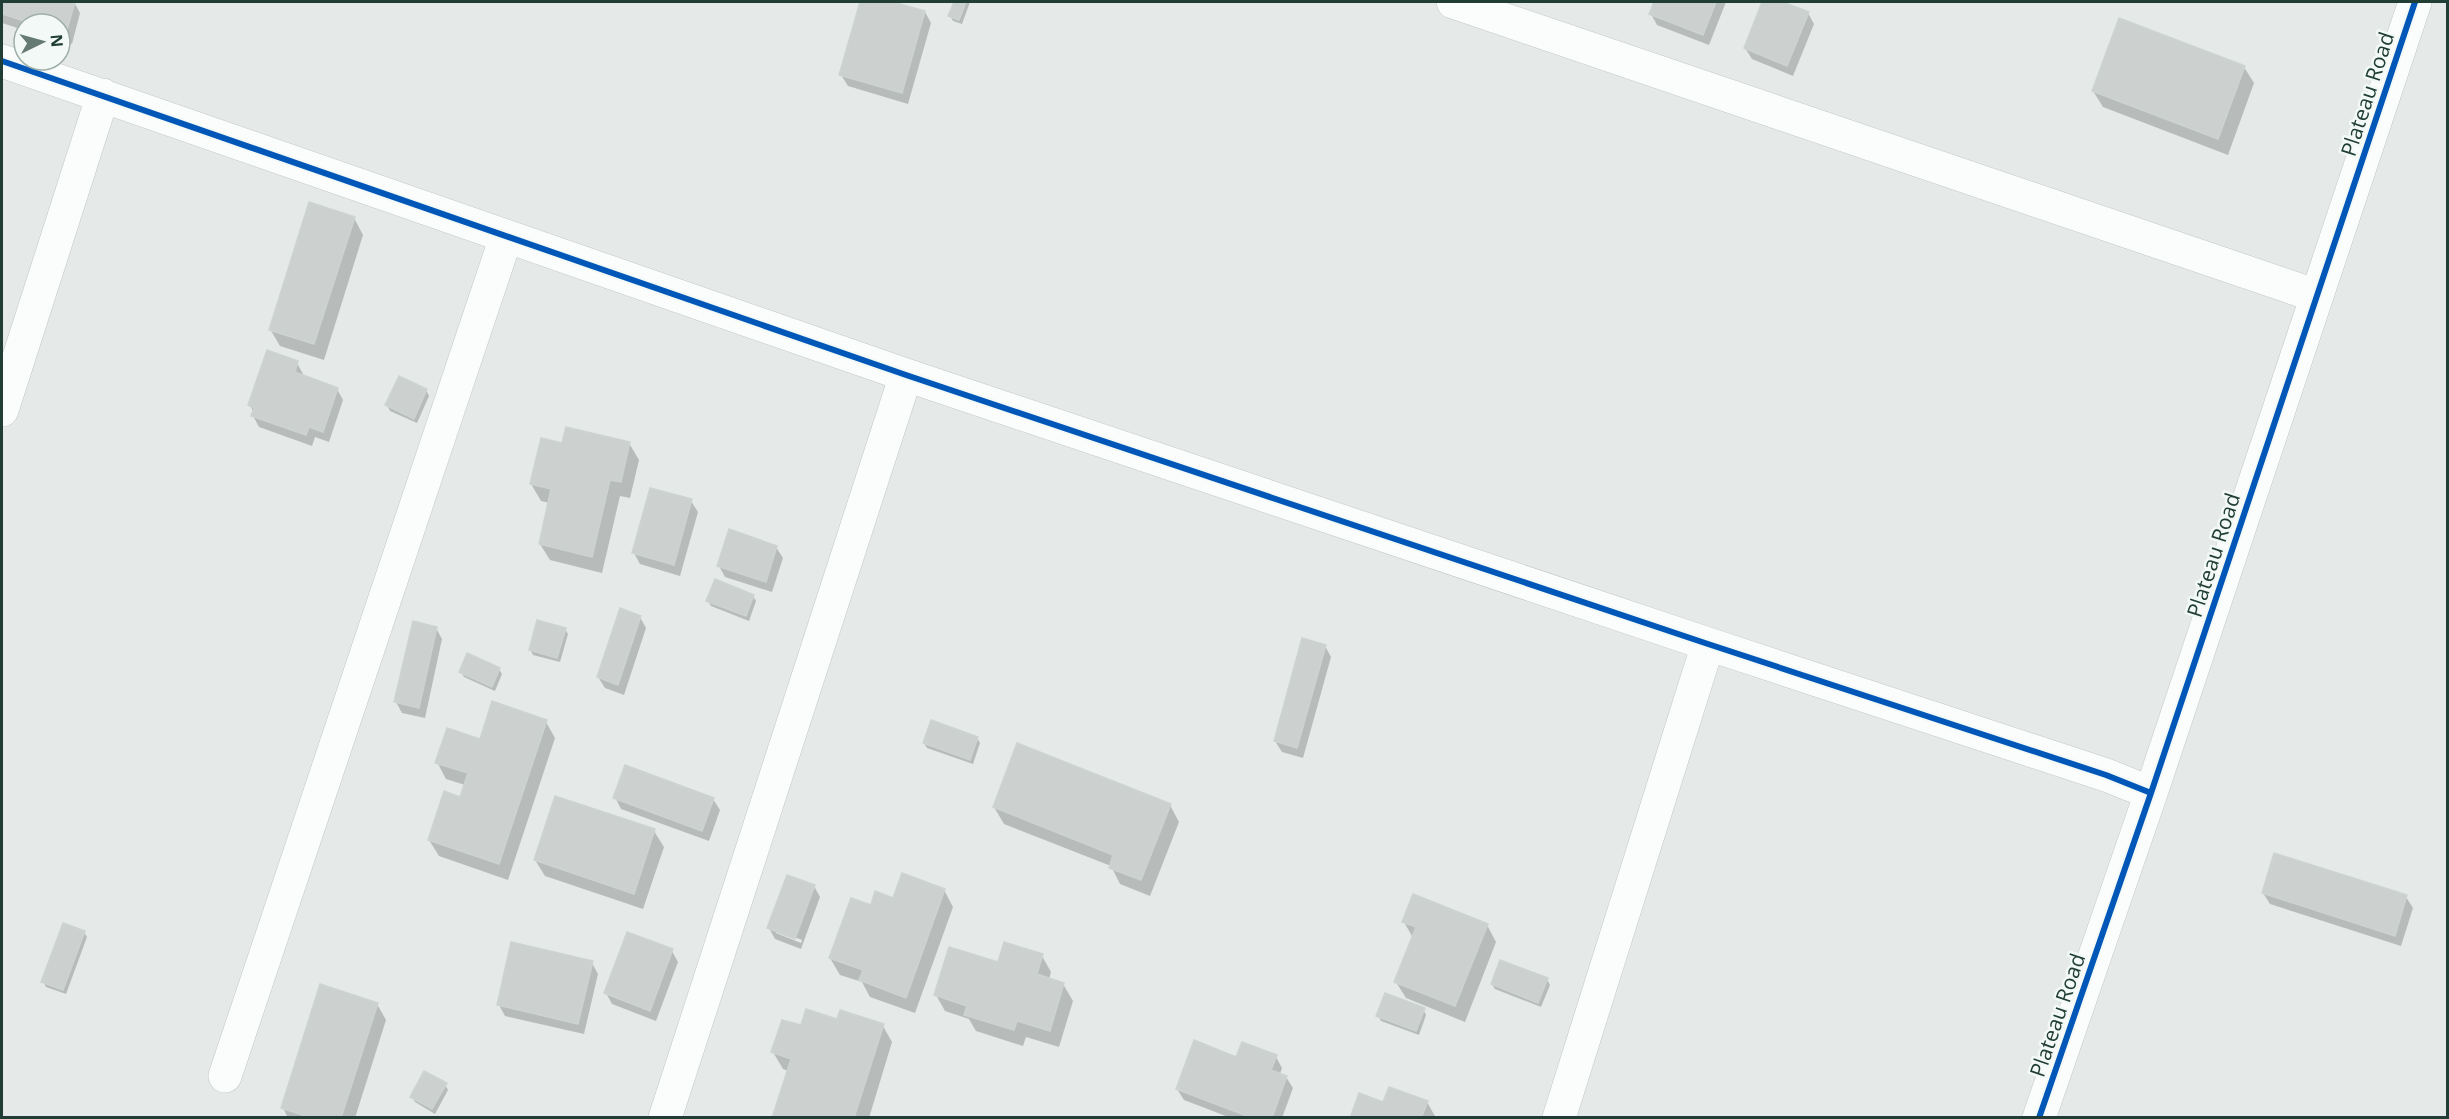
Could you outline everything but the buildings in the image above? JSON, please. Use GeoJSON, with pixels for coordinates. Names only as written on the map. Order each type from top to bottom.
{"type":"FeatureCollection","features":[{"type":"Feature","properties":{"kind":"street"},"geometry":{"type":"LineString","coordinates":[[1453,2],[2317,296]]}},
{"type":"Feature","properties":{"kind":"street","name":"Plateau Road"},"geometry":{"type":"LineString","coordinates":[[2038,1118],[2151,793],[2415,2]]}},
{"type":"Feature","properties":{"kind":"street"},"geometry":{"type":"LineString","coordinates":[[2,61],[906,375],[2106,775],[2151,793]]}},
{"type":"Feature","properties":{"kind":"street"},"geometry":{"type":"LineString","coordinates":[[2,410],[103,95]]}},
{"type":"Feature","properties":{"kind":"street"},"geometry":{"type":"LineString","coordinates":[[225,1076],[506,237]]}},
{"type":"Feature","properties":{"kind":"street"},"geometry":{"type":"LineString","coordinates":[[665,1118],[906,375]]}},
{"type":"Feature","properties":{"kind":"street"},"geometry":{"type":"LineString","coordinates":[[1559,1118],[1708,644]]}},
{"type":"Feature","properties":{"kind":"cycle path"},"geometry":{"type":"LineString","coordinates":[[2039,1118],[2151,793],[2415,2]]}},
{"type":"Feature","properties":{"kind":"cycle path"},"geometry":{"type":"LineString","coordinates":[[2,61],[906,375],[2106,775],[2151,793]]}}]}
